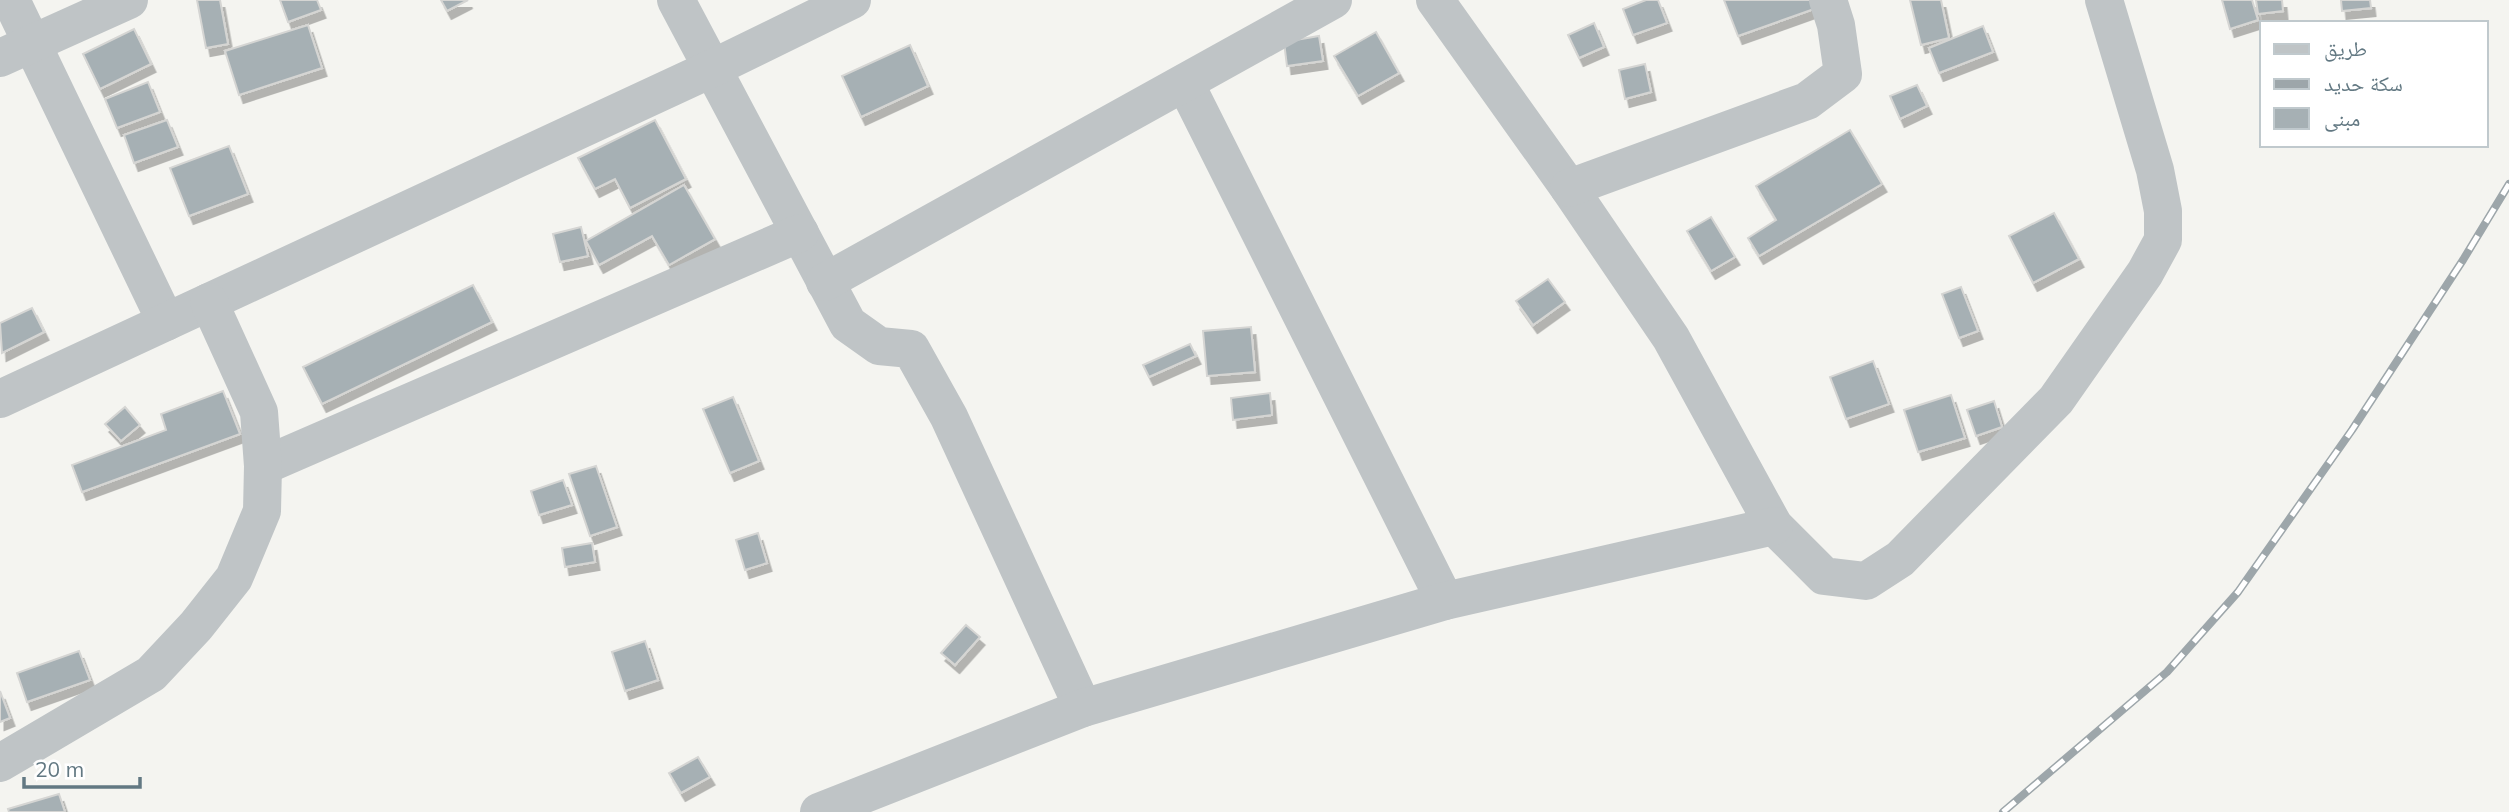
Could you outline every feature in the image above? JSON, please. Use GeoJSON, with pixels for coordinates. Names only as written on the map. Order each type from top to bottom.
{"type":"FeatureCollection","features":[{"type":"Feature","properties":{"kind":"street"},"geometry":{"type":"LineString","coordinates":[[11,0],[17,51],[166,322]]}},
{"type":"Feature","properties":{"kind":"street"},"geometry":{"type":"LineString","coordinates":[[17,51],[128,0]]}},
{"type":"Feature","properties":{"kind":"street"},"geometry":{"type":"LineString","coordinates":[[676,0],[848,324],[879,346],[911,349],[949,417],[1083,708]]}},
{"type":"Feature","properties":{"kind":"street"},"geometry":{"type":"LineString","coordinates":[[0,399],[713,68],[852,0]]}},
{"type":"Feature","properties":{"kind":"street"},"geometry":{"type":"LineString","coordinates":[[825,282],[1333,0]]}},
{"type":"Feature","properties":{"kind":"street"},"geometry":{"type":"LineString","coordinates":[[1435,0],[1569,188],[1671,338],[1774,526],[1824,576],[1866,581],[1900,559],[2056,400],[2145,273],[2163,240],[2163,211],[2155,170],[2104,0]]}},
{"type":"Feature","properties":{"kind":"street"},"geometry":{"type":"LineString","coordinates":[[1569,188],[1807,102],[1843,74],[1836,25],[1828,0]]}},
{"type":"Feature","properties":{"kind":"street"},"geometry":{"type":"LineString","coordinates":[[1185,83],[1445,601]]}},
{"type":"Feature","properties":{"kind":"street"},"geometry":{"type":"LineString","coordinates":[[263,466],[800,233]]}},
{"type":"Feature","properties":{"kind":"street"},"geometry":{"type":"LineString","coordinates":[[0,763],[151,674],[197,626],[234,578],[262,511],[263,466],[259,412],[209,302]]}},
{"type":"Feature","properties":{"kind":"street"},"geometry":{"type":"LineString","coordinates":[[820,812],[1083,708],[1445,601],[1774,526]]}},
{"type":"Feature","properties":{"kind":"building"},"geometry":{"type":"Polygon","coordinates":[[[197,0],[220,0],[228,44],[206,48],[197,0]]]}},
{"type":"Feature","properties":{"kind":"building"},"geometry":{"type":"Polygon","coordinates":[[[280,0],[317,0],[321,10],[288,22],[280,0]]]}},
{"type":"Feature","properties":{"kind":"building"},"geometry":{"type":"Polygon","coordinates":[[[441,0],[468,0],[447,11],[441,0]]]}},
{"type":"Feature","properties":{"kind":"building"},"geometry":{"type":"Polygon","coordinates":[[[1646,0],[1658,0],[1667,23],[1633,35],[1623,9],[1646,0]]]}},
{"type":"Feature","properties":{"kind":"building"},"geometry":{"type":"Polygon","coordinates":[[[1724,0],[1810,0],[1814,9],[1738,36],[1724,0]]]}},
{"type":"Feature","properties":{"kind":"building"},"geometry":{"type":"Polygon","coordinates":[[[1910,0],[1941,0],[1949,38],[1921,45],[1910,0]]]}},
{"type":"Feature","properties":{"kind":"building"},"geometry":{"type":"Polygon","coordinates":[[[2222,0],[2252,0],[2258,20],[2230,29],[2222,0]]]}},
{"type":"Feature","properties":{"kind":"building"},"geometry":{"type":"Polygon","coordinates":[[[2256,0],[2282,0],[2283,11],[2258,14],[2256,0]]]}},
{"type":"Feature","properties":{"kind":"building"},"geometry":{"type":"Polygon","coordinates":[[[2341,0],[2370,0],[2371,8],[2342,11],[2341,0]]]}},
{"type":"Feature","properties":{"kind":"building"},"geometry":{"type":"Polygon","coordinates":[[[1594,23],[1604,47],[1579,58],[1568,35],[1594,23]]]}},
{"type":"Feature","properties":{"kind":"building"},"geometry":{"type":"Polygon","coordinates":[[[308,25],[322,68],[239,95],[225,51],[308,25]]]}},
{"type":"Feature","properties":{"kind":"building"},"geometry":{"type":"Polygon","coordinates":[[[1983,26],[1993,52],[1939,73],[1929,48],[1983,26]]]}},
{"type":"Feature","properties":{"kind":"building"},"geometry":{"type":"Polygon","coordinates":[[[134,29],[151,64],[100,89],[83,54],[134,29]]]}},
{"type":"Feature","properties":{"kind":"building"},"geometry":{"type":"Polygon","coordinates":[[[1376,32],[1399,73],[1358,96],[1334,56],[1376,32]]]}},
{"type":"Feature","properties":{"kind":"building"},"geometry":{"type":"Polygon","coordinates":[[[1319,36],[1323,61],[1287,66],[1284,42],[1319,36]]]}},
{"type":"Feature","properties":{"kind":"building"},"geometry":{"type":"Polygon","coordinates":[[[910,45],[928,86],[861,117],[842,76],[910,45]]]}},
{"type":"Feature","properties":{"kind":"building"},"geometry":{"type":"Polygon","coordinates":[[[1645,64],[1651,92],[1625,99],[1619,70],[1645,64]]]}},
{"type":"Feature","properties":{"kind":"building"},"geometry":{"type":"Polygon","coordinates":[[[148,82],[160,112],[117,128],[105,99],[148,82]]]}},
{"type":"Feature","properties":{"kind":"building"},"geometry":{"type":"Polygon","coordinates":[[[1917,85],[1927,106],[1900,119],[1890,96],[1917,85]]]}},
{"type":"Feature","properties":{"kind":"building"},"geometry":{"type":"Polygon","coordinates":[[[167,120],[178,147],[134,163],[124,135],[167,120]]]}},
{"type":"Feature","properties":{"kind":"building"},"geometry":{"type":"Polygon","coordinates":[[[655,120],[686,179],[630,208],[615,179],[595,189],[578,158],[655,120]]]}},
{"type":"Feature","properties":{"kind":"building"},"geometry":{"type":"Polygon","coordinates":[[[1850,130],[1882,184],[1759,256],[1748,238],[1776,220],[1756,186],[1850,130]]]}},
{"type":"Feature","properties":{"kind":"building"},"geometry":{"type":"Polygon","coordinates":[[[229,146],[248,194],[189,216],[170,168],[229,146]]]}},
{"type":"Feature","properties":{"kind":"building"},"geometry":{"type":"Polygon","coordinates":[[[684,185],[715,239],[669,265],[652,236],[599,265],[586,241],[684,185]]]}},
{"type":"Feature","properties":{"kind":"building"},"geometry":{"type":"Polygon","coordinates":[[[2054,213],[2079,259],[2033,283],[2009,236],[2054,213]]]}},
{"type":"Feature","properties":{"kind":"building"},"geometry":{"type":"Polygon","coordinates":[[[1711,217],[1735,257],[1711,271],[1687,231],[1711,217]]]}},
{"type":"Feature","properties":{"kind":"building"},"geometry":{"type":"Polygon","coordinates":[[[581,227],[588,256],[560,262],[553,234],[581,227]]]}},
{"type":"Feature","properties":{"kind":"building"},"geometry":{"type":"Polygon","coordinates":[[[1548,279],[1565,302],[1533,325],[1516,301],[1548,279]]]}},
{"type":"Feature","properties":{"kind":"building"},"geometry":{"type":"Polygon","coordinates":[[[473,285],[492,322],[322,404],[303,367],[473,285]]]}},
{"type":"Feature","properties":{"kind":"building"},"geometry":{"type":"Polygon","coordinates":[[[1961,287],[1978,331],[1959,338],[1942,294],[1961,287]]]}},
{"type":"Feature","properties":{"kind":"building"},"geometry":{"type":"Polygon","coordinates":[[[32,308],[44,332],[2,353],[0,323],[32,308]]]}},
{"type":"Feature","properties":{"kind":"building"},"geometry":{"type":"Polygon","coordinates":[[[1251,327],[1255,372],[1207,376],[1203,331],[1251,327]]]}},
{"type":"Feature","properties":{"kind":"building"},"geometry":{"type":"Polygon","coordinates":[[[1190,344],[1196,356],[1149,377],[1143,365],[1190,344]]]}},
{"type":"Feature","properties":{"kind":"building"},"geometry":{"type":"Polygon","coordinates":[[[1873,361],[1889,404],[1846,419],[1830,377],[1873,361]]]}},
{"type":"Feature","properties":{"kind":"building"},"geometry":{"type":"Polygon","coordinates":[[[223,391],[240,434],[82,492],[72,465],[166,430],[161,414],[223,391]]]}},
{"type":"Feature","properties":{"kind":"building"},"geometry":{"type":"Polygon","coordinates":[[[1270,393],[1272,415],[1233,420],[1231,398],[1270,393]]]}},
{"type":"Feature","properties":{"kind":"building"},"geometry":{"type":"Polygon","coordinates":[[[1951,395],[1965,438],[1918,452],[1904,410],[1951,395]]]}},
{"type":"Feature","properties":{"kind":"building"},"geometry":{"type":"Polygon","coordinates":[[[733,397],[759,461],[730,473],[703,409],[733,397]]]}},
{"type":"Feature","properties":{"kind":"building"},"geometry":{"type":"Polygon","coordinates":[[[1994,401],[2002,427],[1976,436],[1967,410],[1994,401]]]}},
{"type":"Feature","properties":{"kind":"building"},"geometry":{"type":"Polygon","coordinates":[[[125,407],[140,425],[121,441],[105,424],[125,407]]]}},
{"type":"Feature","properties":{"kind":"building"},"geometry":{"type":"Polygon","coordinates":[[[596,466],[617,527],[590,536],[569,474],[596,466]]]}},
{"type":"Feature","properties":{"kind":"building"},"geometry":{"type":"Polygon","coordinates":[[[563,480],[572,505],[539,515],[531,491],[563,480]]]}},
{"type":"Feature","properties":{"kind":"building"},"geometry":{"type":"Polygon","coordinates":[[[758,533],[767,563],[745,570],[736,540],[758,533]]]}},
{"type":"Feature","properties":{"kind":"building"},"geometry":{"type":"Polygon","coordinates":[[[592,543],[595,562],[565,567],[562,548],[592,543]]]}},
{"type":"Feature","properties":{"kind":"building"},"geometry":{"type":"Polygon","coordinates":[[[966,625],[980,637],[955,665],[941,653],[966,625]]]}},
{"type":"Feature","properties":{"kind":"building"},"geometry":{"type":"Polygon","coordinates":[[[645,641],[658,680],[625,691],[612,652],[645,641]]]}},
{"type":"Feature","properties":{"kind":"building"},"geometry":{"type":"Polygon","coordinates":[[[79,651],[90,680],[27,702],[17,673],[79,651]]]}},
{"type":"Feature","properties":{"kind":"building"},"geometry":{"type":"Polygon","coordinates":[[[0,691],[10,718],[0,722],[0,691]]]}},
{"type":"Feature","properties":{"kind":"building"},"geometry":{"type":"Polygon","coordinates":[[[698,757],[710,777],[681,793],[669,773],[698,757]]]}},
{"type":"Feature","properties":{"kind":"building"},"geometry":{"type":"Polygon","coordinates":[[[59,794],[65,812],[9,812],[8,809],[59,794]]]}},
{"type":"Feature","properties":{"kind":"railway"},"geometry":{"type":"LineString","coordinates":[[2003,812],[2167,672],[2238,592],[2352,430],[2463,260],[2509,184]]}}]}
